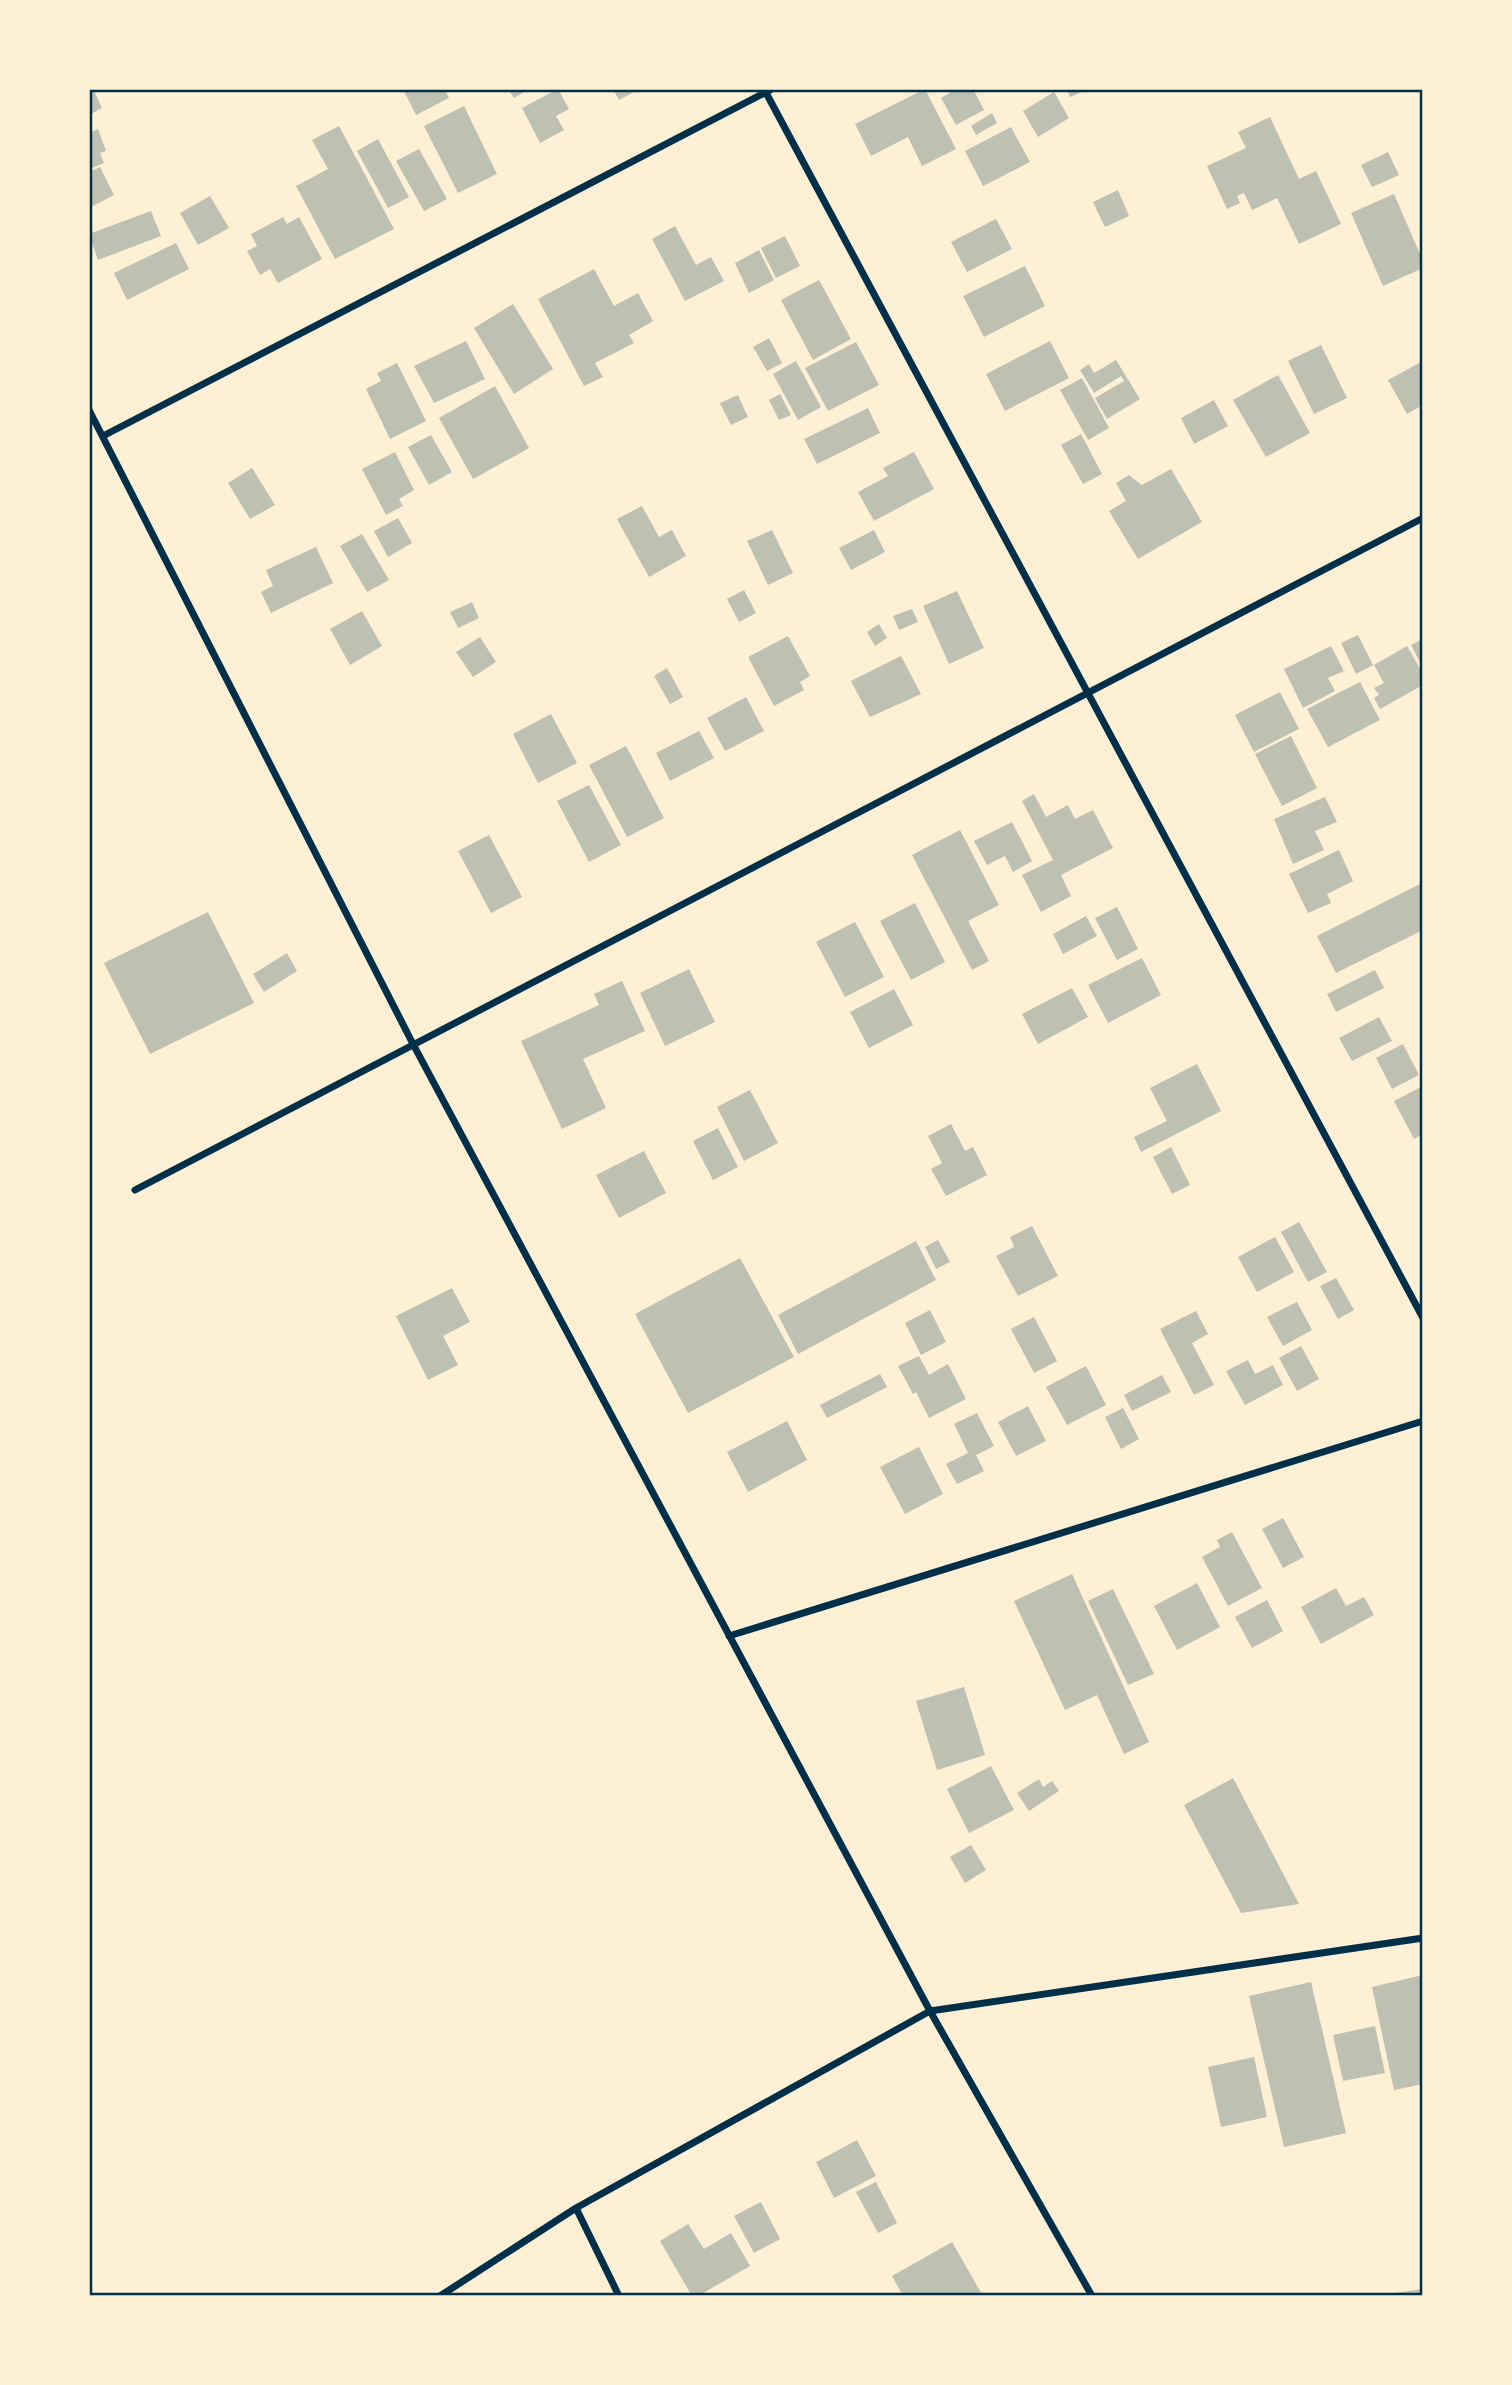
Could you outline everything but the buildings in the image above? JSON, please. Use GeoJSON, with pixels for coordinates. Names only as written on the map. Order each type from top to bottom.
{"type":"FeatureCollection","features":[{"type":"Feature","properties":{"kind":"street"},"geometry":{"type":"LineString","coordinates":[[103,436],[768,90],[1423,1318]]}},
{"type":"Feature","properties":{"kind":"street"},"geometry":{"type":"LineString","coordinates":[[89,410],[413,1044],[930,2011],[1092,2296]]}},
{"type":"Feature","properties":{"kind":"street"},"geometry":{"type":"LineString","coordinates":[[135,1190],[1423,518]]}},
{"type":"Feature","properties":{"kind":"street"},"geometry":{"type":"LineString","coordinates":[[729,1636],[1423,1421]]}},
{"type":"Feature","properties":{"kind":"street"},"geometry":{"type":"LineString","coordinates":[[440,2296],[576,2208],[930,2011],[1423,1938]]}},
{"type":"Feature","properties":{"kind":"street"},"geometry":{"type":"LineString","coordinates":[[576,2208],[620,2296]]}}]}
